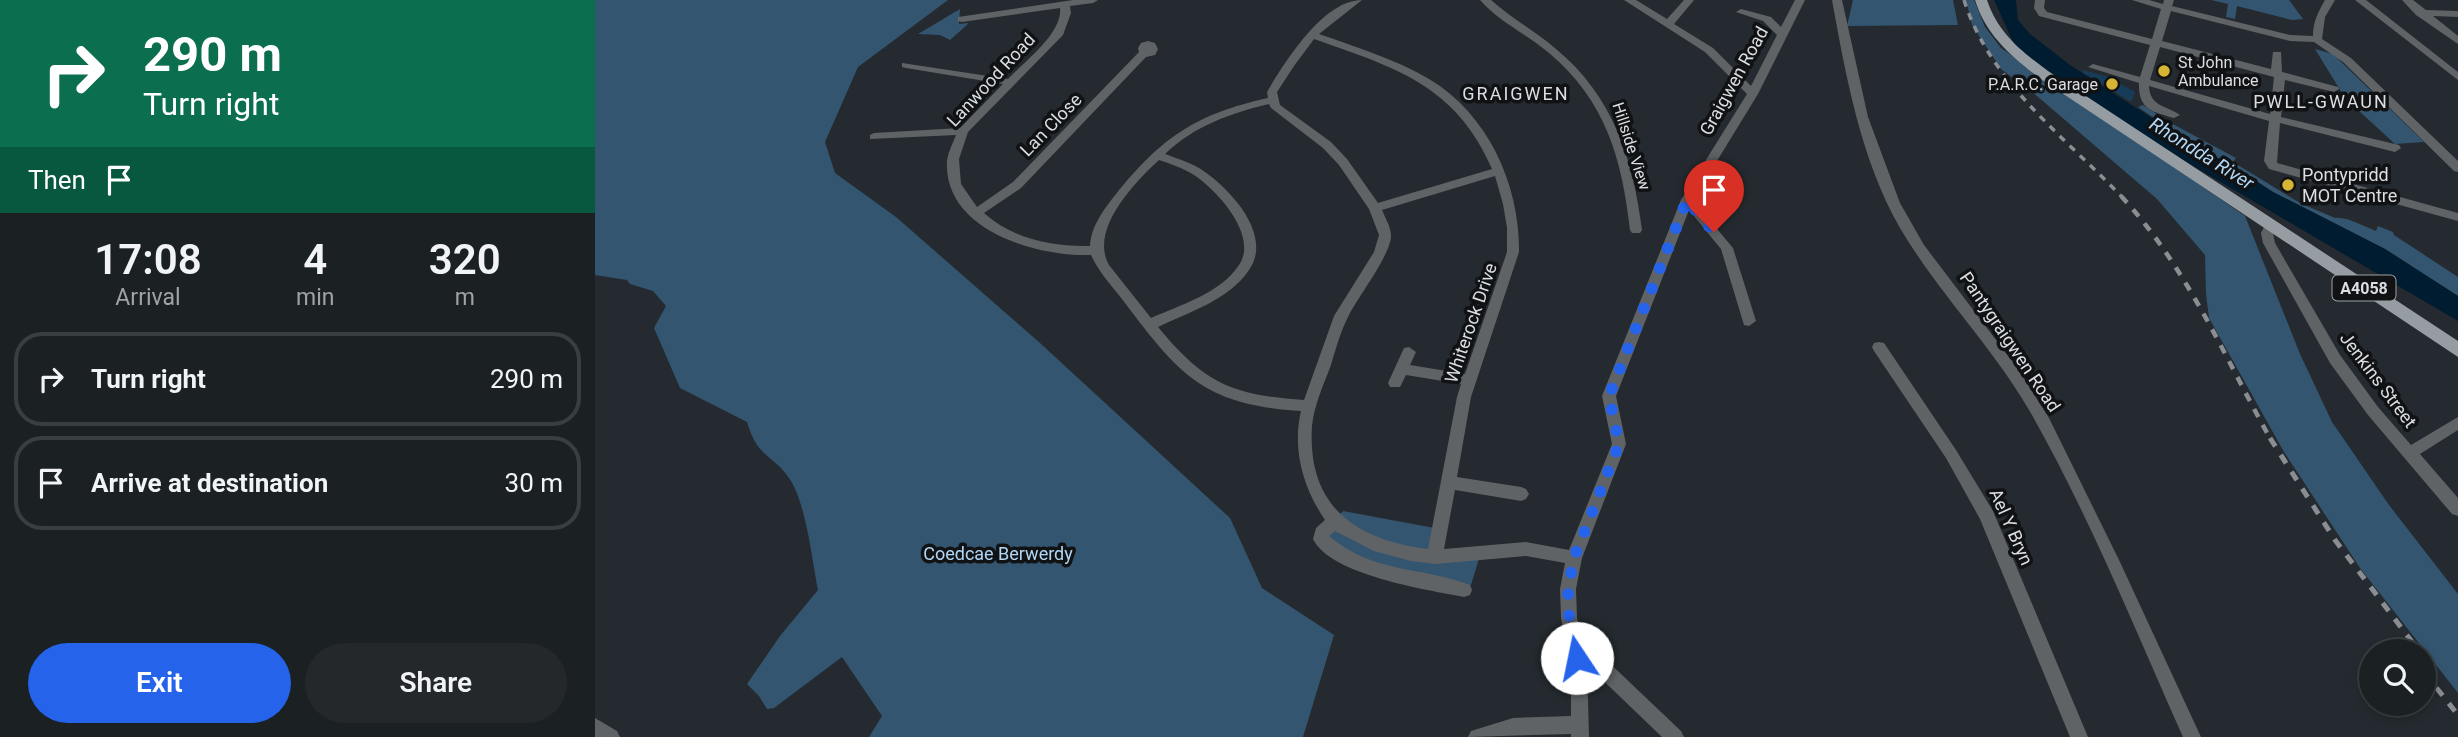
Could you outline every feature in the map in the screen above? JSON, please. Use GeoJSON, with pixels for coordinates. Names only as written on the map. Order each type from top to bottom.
{"type":"FeatureCollection","features":[{"type":"Feature","properties":{"kind":"main road","name":"A4058"},"geometry":{"type":"LineString","coordinates":[[1981,0],[1989,24],[2018,55],[2107,118],[2458,350]]}},
{"type":"Feature","properties":{"kind":"street","name":"Lanwood Road"},"geometry":{"type":"LineString","coordinates":[[962,19],[1093,0]]}},
{"type":"Feature","properties":{"kind":"street"},"geometry":{"type":"LineString","coordinates":[[1357,0],[1336,13],[1312,35],[1289,63],[1272,92],[1272,100],[1283,113],[1327,145],[1343,162],[1375,208],[1384,227],[1384,243],[1341,316],[1309,406],[1305,425],[1306,462],[1322,503],[1335,521],[1380,546],[1435,557],[1526,549],[1574,558]]}},
{"type":"Feature","properties":{"kind":"street","name":"Hillside View"},"geometry":{"type":"LineString","coordinates":[[1485,0],[1571,65],[1596,94],[1621,153],[1634,204],[1636,230]]}},
{"type":"Feature","properties":{"kind":"street"},"geometry":{"type":"LineString","coordinates":[[1629,0],[1709,50],[1753,94]]}},
{"type":"Feature","properties":{"kind":"street"},"geometry":{"type":"LineString","coordinates":[[1669,23],[1689,0]]}},
{"type":"Feature","properties":{"kind":"street","name":"Graigwen Road"},"geometry":{"type":"LineString","coordinates":[[1580,731],[1580,674],[1568,589],[1574,558],[1619,444],[1609,396],[1687,200],[1753,94],[1800,0]]}},
{"type":"Feature","properties":{"kind":"street","name":"Pantygraigwen Road"},"geometry":{"type":"LineString","coordinates":[[1837,0],[1844,42],[1890,195],[1906,227],[1981,327],[2039,415],[2126,588],[2192,737]]}},
{"type":"Feature","properties":{"kind":"street"},"geometry":{"type":"LineString","coordinates":[[2040,0],[2039,8],[2043,14],[2334,89]]}},
{"type":"Feature","properties":{"kind":"street"},"geometry":{"type":"LineString","coordinates":[[2137,0],[2168,4],[2290,38],[2315,39],[2335,49],[2458,168]]}},
{"type":"Feature","properties":{"kind":"street"},"geometry":{"type":"LineString","coordinates":[[2315,39],[2319,36],[2319,18],[2330,0]]}},
{"type":"Feature","properties":{"kind":"street"},"geometry":{"type":"LineString","coordinates":[[2360,0],[2458,77]]}},
{"type":"Feature","properties":{"kind":"street"},"geometry":{"type":"LineString","coordinates":[[2407,0],[2458,41]]}},
{"type":"Feature","properties":{"kind":"street","name":"Lanwood Road"},"geometry":{"type":"LineString","coordinates":[[1065,4],[1066,13],[1059,33],[963,131],[954,150],[952,174],[955,188],[963,202],[995,227],[1034,245],[1070,251],[1096,250]]}},
{"type":"Feature","properties":{"kind":"street"},"geometry":{"type":"LineString","coordinates":[[2168,4],[2144,82],[2144,96],[2149,105],[2174,115]]}},
{"type":"Feature","properties":{"kind":"street"},"geometry":{"type":"LineString","coordinates":[[2420,12],[2449,10]]}},
{"type":"Feature","properties":{"kind":"street"},"geometry":{"type":"LineString","coordinates":[[1741,12],[1767,19],[1783,35]]}},
{"type":"Feature","properties":{"kind":"street","name":"Whiterock Drive"},"geometry":{"type":"LineString","coordinates":[[1312,35],[1389,64],[1429,83],[1445,95],[1473,127],[1499,171],[1512,211],[1515,234],[1513,252],[1468,380],[1435,557]]}},
{"type":"Feature","properties":{"kind":"street","name":"Lan Close"},"geometry":{"type":"LineString","coordinates":[[976,213],[1017,185],[1144,53]]}},
{"type":"Feature","properties":{"kind":"street"},"geometry":{"type":"LineString","coordinates":[[2277,54],[2280,79],[2270,161],[2273,166],[2457,217]]}},
{"type":"Feature","properties":{"kind":"street"},"geometry":{"type":"LineString","coordinates":[[906,65],[1010,82]]}},
{"type":"Feature","properties":{"kind":"street"},"geometry":{"type":"LineString","coordinates":[[2093,67],[2275,118],[2395,148]]}},
{"type":"Feature","properties":{"kind":"street"},"geometry":{"type":"LineString","coordinates":[[1272,100],[1226,111],[1206,119],[1189,128],[1156,155],[1102,223],[1096,250],[1108,271],[1177,359],[1215,386],[1235,396],[1261,402],[1309,406]]}},
{"type":"Feature","properties":{"kind":"street"},"geometry":{"type":"LineString","coordinates":[[874,137],[963,131]]}},
{"type":"Feature","properties":{"kind":"street"},"geometry":{"type":"LineString","coordinates":[[1149,325],[1220,289],[1245,267],[1251,246],[1245,228],[1212,183],[1181,163],[1156,155]]}},
{"type":"Feature","properties":{"kind":"street"},"geometry":{"type":"LineString","coordinates":[[1375,208],[1499,171]]}},
{"type":"Feature","properties":{"kind":"street"},"geometry":{"type":"LineString","coordinates":[[1687,200],[1727,248],[1749,321]]}},
{"type":"Feature","properties":{"kind":"street","name":"Jenkins Street"},"geometry":{"type":"LineString","coordinates":[[2270,226],[2267,233],[2269,243],[2335,359],[2373,411],[2458,509]]}},
{"type":"Feature","properties":{"kind":"street","name":"Ael Y Bryn"},"geometry":{"type":"LineString","coordinates":[[1879,347],[1958,465],[1987,516],[2079,737]]}},
{"type":"Feature","properties":{"kind":"street"},"geometry":{"type":"LineString","coordinates":[[1395,383],[1409,352]]}},
{"type":"Feature","properties":{"kind":"street"},"geometry":{"type":"LineString","coordinates":[[1401,369],[1468,380]]}},
{"type":"Feature","properties":{"kind":"street"},"geometry":{"type":"LineString","coordinates":[[2410,453],[2458,423]]}},
{"type":"Feature","properties":{"kind":"street"},"geometry":{"type":"LineString","coordinates":[[1447,482],[1521,494]]}},
{"type":"Feature","properties":{"kind":"street"},"geometry":{"type":"LineString","coordinates":[[1335,521],[1322,533],[1321,539],[1344,557],[1391,573],[1464,590]]}},
{"type":"Feature","properties":{"kind":"street"},"geometry":{"type":"LineString","coordinates":[[1574,641],[1675,737]]}},
{"type":"Feature","properties":{"kind":"street"},"geometry":{"type":"LineString","coordinates":[[595,727],[611,737]]}},
{"type":"Feature","properties":{"kind":"street"},"geometry":{"type":"LineString","coordinates":[[1477,737],[1513,727],[1580,731]]}},
{"type":"Feature","properties":{"kind":"green space","name":"Coedcae Berwerdy"},"geometry":{"type":"Polygon","coordinates":[[[595,0],[948,0],[858,67],[825,142],[835,173],[896,217],[1040,343],[1230,518],[1262,588],[1334,635],[1303,737],[869,737],[882,716],[842,657],[774,708],[767,709],[747,684],[780,636],[818,590],[804,516],[789,478],[756,443],[747,422],[680,388],[654,328],[666,306],[653,291],[630,284],[627,280],[595,275],[595,0]]]}},
{"type":"Feature","properties":{"kind":"green space"},"geometry":{"type":"Polygon","coordinates":[[[1853,0],[1953,0],[1958,25],[1847,26],[1853,0]]]}},
{"type":"Feature","properties":{"kind":"green space"},"geometry":{"type":"Polygon","coordinates":[[[1966,0],[1974,0],[1985,27],[2001,48],[2245,216],[2300,354],[2332,422],[2389,505],[2458,594],[2458,693],[2436,665],[2436,639],[2416,639],[2360,568],[2284,452],[2209,318],[2205,255],[2157,199],[2037,96],[2001,69],[1972,25],[1966,0]]]}},
{"type":"Feature","properties":{"kind":"green space"},"geometry":{"type":"Polygon","coordinates":[[[2211,0],[2289,0],[2303,19],[2292,20],[2237,6],[2235,19],[2226,17],[2228,4],[2211,0]]]}},
{"type":"Feature","properties":{"kind":"green space"},"geometry":{"type":"Polygon","coordinates":[[[960,9],[959,24],[968,23],[950,40],[940,35],[918,34],[960,9]]]}},
{"type":"Feature","properties":{"kind":"green space"},"geometry":{"type":"Polygon","coordinates":[[[2315,49],[2333,54],[2424,142],[2395,144],[2345,98],[2315,49]]]}},
{"type":"Feature","properties":{"kind":"green space"},"geometry":{"type":"Polygon","coordinates":[[[2143,105],[2236,158],[2233,162],[2300,203],[2376,231],[2378,226],[2393,232],[2458,277],[2458,296],[2385,249],[2273,192],[2192,144],[2138,107],[2143,105]]]}},
{"type":"Feature","properties":{"kind":"green space"},"geometry":{"type":"Polygon","coordinates":[[[1343,511],[1440,529],[1435,557],[1481,552],[1471,585],[1464,590],[1362,565],[1322,533],[1343,511]]]}},
{"type":"Feature","properties":{"kind":"water","name":"Rhondda River"},"geometry":{"type":"Polygon","coordinates":[[[1994,0],[2016,0],[2018,20],[2030,34],[2070,65],[2192,144],[2273,192],[2385,249],[2458,296],[2458,321],[2166,150],[2041,66],[2015,46],[1994,0]]]}},
{"type":"Feature","properties":{"kind":"building","name":"P.A.R.C. Garage"},"geometry":{"type":"Polygon","coordinates":[[[2083,70],[2109,77],[2135,92],[2131,102],[2082,72],[2083,70]]]}},
{"type":"Feature","properties":{"kind":"railway"},"geometry":{"type":"LineString","coordinates":[[1964,0],[1976,30],[2010,83],[2121,196]]}},
{"type":"Feature","properties":{"kind":"railway"},"geometry":{"type":"LineString","coordinates":[[2121,196],[2166,252],[2185,282],[2271,440]]}},
{"type":"Feature","properties":{"kind":"railway"},"geometry":{"type":"LineString","coordinates":[[2270,438],[2335,540],[2410,639]]}},
{"type":"Feature","properties":{"kind":"railway"},"geometry":{"type":"LineString","coordinates":[[2436,687],[2458,715]]}},
{"type":"Feature","properties":{"kind":"place","name":"St John Ambulance"},"geometry":{"type":"Point","coordinates":[2164,71]}},
{"type":"Feature","properties":{"kind":"place","name":"P.A.R.C. Garage"},"geometry":{"type":"Point","coordinates":[2112,84]}},
{"type":"Feature","properties":{"kind":"place","name":"Pontypridd MOT Centre"},"geometry":{"type":"Point","coordinates":[2288,185]}},
{"type":"Feature","properties":{"kind":"district","name":"GRAIGWEN"},"geometry":{"type":"Point","coordinates":[1516,94]}},
{"type":"Feature","properties":{"kind":"district","name":"PWLL-GWAUN"},"geometry":{"type":"Point","coordinates":[2321,102]}},
{"type":"Feature","properties":{"kind":"route"},"geometry":{"type":"LineString","coordinates":[[1577,658],[1569,618],[1568,589],[1574,558],[1619,444],[1609,396],[1687,200],[1714,232]]}}]}
